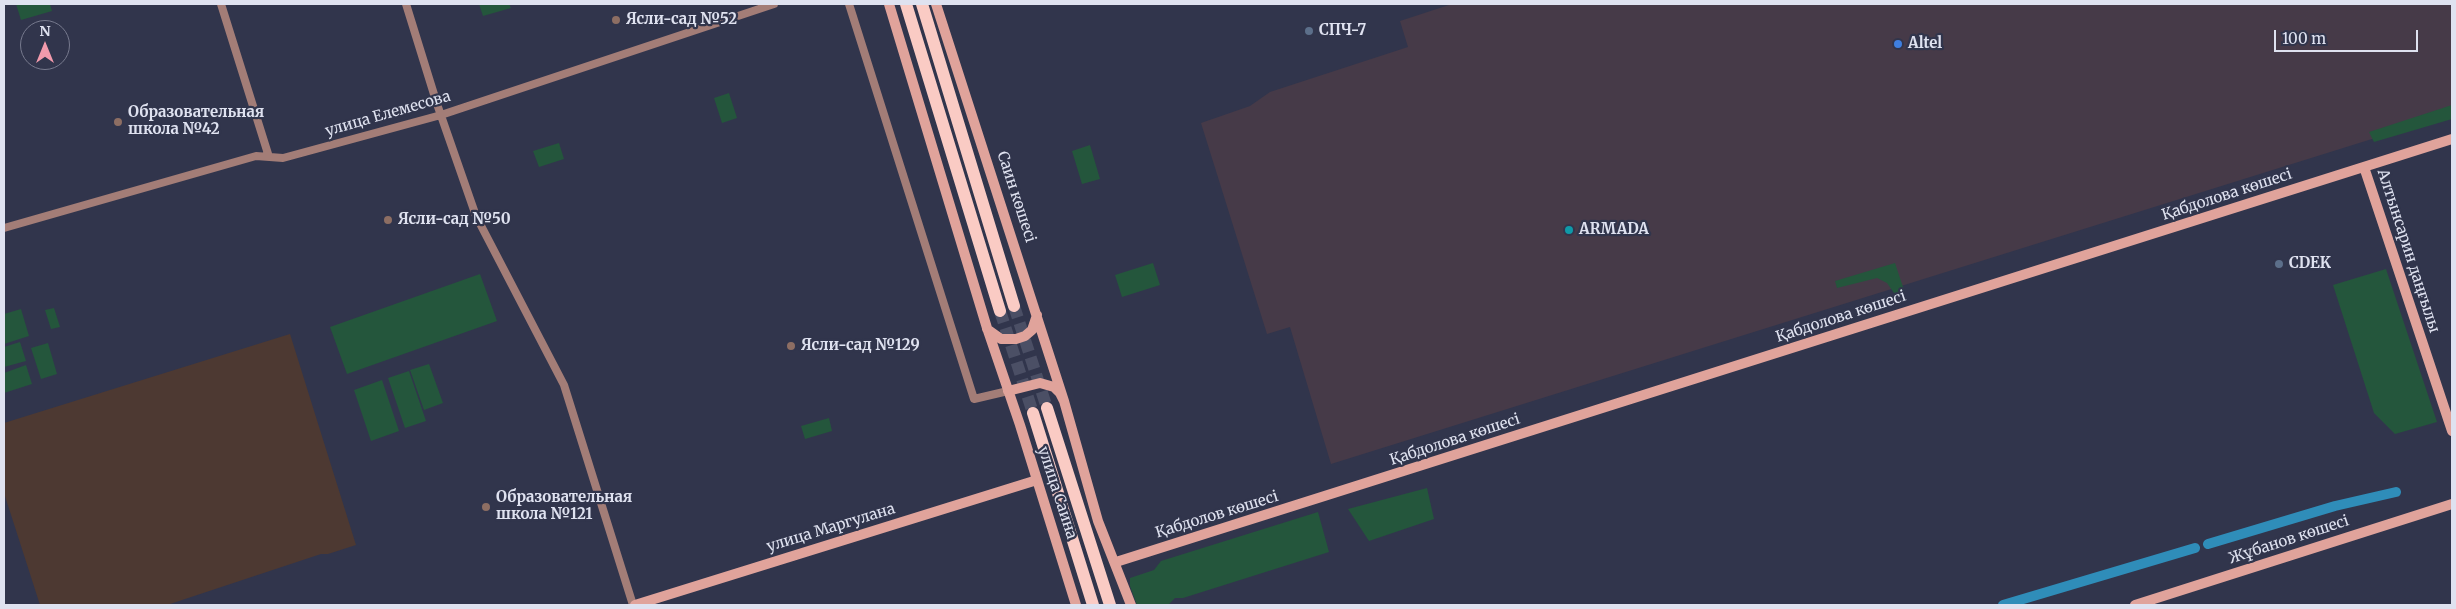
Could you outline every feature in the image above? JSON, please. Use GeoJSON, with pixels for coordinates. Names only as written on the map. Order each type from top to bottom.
{"type":"FeatureCollection","features":[{"type":"Feature","properties":{"kind":"main road"},"geometry":{"type":"LineString","coordinates":[[906,4],[1000,311]]}},
{"type":"Feature","properties":{"kind":"main road"},"geometry":{"type":"LineString","coordinates":[[922,4],[1014,306]]}},
{"type":"Feature","properties":{"kind":"main road"},"geometry":{"type":"LineString","coordinates":[[1046,408],[1110,605]]}},
{"type":"Feature","properties":{"kind":"main road"},"geometry":{"type":"LineString","coordinates":[[1033,413],[1093,605]]}},
{"type":"Feature","properties":{"kind":"street"},"geometry":{"type":"LineString","coordinates":[[221,4],[269,157]]}},
{"type":"Feature","properties":{"kind":"street"},"geometry":{"type":"LineString","coordinates":[[406,4],[441,115],[476,216],[564,385],[634,605]]}},
{"type":"Feature","properties":{"kind":"street","name":"улица Елемесова"},"geometry":{"type":"LineString","coordinates":[[4,228],[256,156],[283,158],[441,115],[774,4]]}},
{"type":"Feature","properties":{"kind":"street"},"geometry":{"type":"LineString","coordinates":[[849,4],[974,399],[1028,385],[1046,384],[1057,389],[1064,402]]}},
{"type":"Feature","properties":{"kind":"street"},"geometry":{"type":"LineString","coordinates":[[889,4],[986,328],[1008,391]]}},
{"type":"Feature","properties":{"kind":"street","name":"Саин көшесі"},"geometry":{"type":"LineString","coordinates":[[936,4],[1037,314],[1098,520],[1116,562],[1130,605]]}},
{"type":"Feature","properties":{"kind":"street"},"geometry":{"type":"LineString","coordinates":[[2364,167],[2452,139]]}},
{"type":"Feature","properties":{"kind":"street","name":"Алтынсарин даңғылы"},"geometry":{"type":"LineString","coordinates":[[2364,167],[2452,430]]}},
{"type":"Feature","properties":{"kind":"street","name":"Қабдолова көшесі"},"geometry":{"type":"LineString","coordinates":[[1327,496],[2364,167]]}},
{"type":"Feature","properties":{"kind":"street"},"geometry":{"type":"LineString","coordinates":[[986,328],[996,337],[1006,340],[1016,339],[1025,336],[1032,330],[1037,314]]}},
{"type":"Feature","properties":{"kind":"street","name":"улица Саина"},"geometry":{"type":"LineString","coordinates":[[1008,391],[1076,605]]}},
{"type":"Feature","properties":{"kind":"street","name":"улица Маргулана"},"geometry":{"type":"LineString","coordinates":[[634,605],[1036,480]]}},
{"type":"Feature","properties":{"kind":"street","name":"Қабдолов көшесі"},"geometry":{"type":"LineString","coordinates":[[1116,562],[1327,496]]}},
{"type":"Feature","properties":{"kind":"street","name":"Жұбанов көшесі"},"geometry":{"type":"LineString","coordinates":[[2135,605],[2452,504]]}},
{"type":"Feature","properties":{"kind":"shaded area"},"geometry":{"type":"Polygon","coordinates":[[[1452,4],[2452,4],[2452,114],[1331,464],[1290,327],[1267,334],[1201,123],[1250,106],[1270,92],[1408,47],[1400,21],[1452,4]]]}},
{"type":"Feature","properties":{"kind":"shaded area"},"geometry":{"type":"Polygon","coordinates":[[[290,334],[356,545],[328,554],[321,554],[167,605],[40,605],[4,493],[4,423],[290,334]]]}},
{"type":"Feature","properties":{"kind":"green space"},"geometry":{"type":"Polygon","coordinates":[[[16,4],[50,4],[52,11],[21,20],[16,4]]]}},
{"type":"Feature","properties":{"kind":"green space"},"geometry":{"type":"Polygon","coordinates":[[[479,4],[509,4],[511,8],[483,16],[479,4]]]}},
{"type":"Feature","properties":{"kind":"green space"},"geometry":{"type":"Polygon","coordinates":[[[729,93],[737,118],[722,123],[714,98],[729,93]]]}},
{"type":"Feature","properties":{"kind":"green space"},"geometry":{"type":"Polygon","coordinates":[[[2452,105],[2452,119],[2374,142],[2369,132],[2452,105]]]}},
{"type":"Feature","properties":{"kind":"green space"},"geometry":{"type":"Polygon","coordinates":[[[559,143],[564,159],[539,167],[533,151],[559,143]]]}},
{"type":"Feature","properties":{"kind":"green space"},"geometry":{"type":"Polygon","coordinates":[[[1090,145],[1100,179],[1082,184],[1072,151],[1090,145]]]}},
{"type":"Feature","properties":{"kind":"green space"},"geometry":{"type":"Polygon","coordinates":[[[1153,263],[1160,285],[1122,297],[1115,275],[1153,263]]]}},
{"type":"Feature","properties":{"kind":"green space"},"geometry":{"type":"Polygon","coordinates":[[[1895,263],[1905,293],[1896,296],[1887,283],[1877,278],[1837,288],[1835,281],[1895,263]]]}},
{"type":"Feature","properties":{"kind":"green space"},"geometry":{"type":"Polygon","coordinates":[[[2386,269],[2437,422],[2395,434],[2374,413],[2333,285],[2386,269]]]}},
{"type":"Feature","properties":{"kind":"green space"},"geometry":{"type":"Polygon","coordinates":[[[480,274],[497,321],[347,374],[330,327],[480,274]]]}},
{"type":"Feature","properties":{"kind":"green space"},"geometry":{"type":"Polygon","coordinates":[[[54,308],[60,327],[51,329],[45,310],[54,308]]]}},
{"type":"Feature","properties":{"kind":"green space"},"geometry":{"type":"Polygon","coordinates":[[[21,309],[29,336],[4,344],[4,314],[21,309]]]}},
{"type":"Feature","properties":{"kind":"green space"},"geometry":{"type":"Polygon","coordinates":[[[20,342],[26,361],[4,367],[4,347],[20,342]]]}},
{"type":"Feature","properties":{"kind":"green space"},"geometry":{"type":"Polygon","coordinates":[[[48,343],[57,374],[41,379],[31,348],[48,343]]]}},
{"type":"Feature","properties":{"kind":"green space"},"geometry":{"type":"Polygon","coordinates":[[[429,364],[443,403],[424,410],[410,370],[429,364]]]}},
{"type":"Feature","properties":{"kind":"green space"},"geometry":{"type":"Polygon","coordinates":[[[26,365],[32,384],[4,393],[4,373],[26,365]]]}},
{"type":"Feature","properties":{"kind":"green space"},"geometry":{"type":"Polygon","coordinates":[[[409,371],[426,421],[405,428],[388,378],[409,371]]]}},
{"type":"Feature","properties":{"kind":"green space"},"geometry":{"type":"Polygon","coordinates":[[[382,380],[399,431],[371,441],[354,390],[382,380]]]}},
{"type":"Feature","properties":{"kind":"green space"},"geometry":{"type":"Polygon","coordinates":[[[829,418],[832,431],[805,439],[801,426],[829,418]]]}},
{"type":"Feature","properties":{"kind":"green space"},"geometry":{"type":"Polygon","coordinates":[[[1427,488],[1434,519],[1369,541],[1348,509],[1427,488]]]}},
{"type":"Feature","properties":{"kind":"green space"},"geometry":{"type":"Polygon","coordinates":[[[1318,512],[1329,552],[1183,598],[1175,598],[1168,605],[1137,605],[1130,586],[1130,578],[1154,570],[1161,561],[1318,512]]]}},
{"type":"Feature","properties":{"kind":"waterway"},"geometry":{"type":"LineString","coordinates":[[2208,544],[2335,506],[2396,492]]}},
{"type":"Feature","properties":{"kind":"waterway"},"geometry":{"type":"LineString","coordinates":[[2003,605],[2195,548]]}},
{"type":"Feature","properties":{"kind":"tunnel"},"geometry":{"type":"LineString","coordinates":[[1014,306],[1047,408]]}},
{"type":"Feature","properties":{"kind":"tunnel"},"geometry":{"type":"LineString","coordinates":[[1000,311],[1033,413]]}},
{"type":"Feature","properties":{"kind":"place","name":"Ясли-сад №52"},"geometry":{"type":"Point","coordinates":[616,20]}},
{"type":"Feature","properties":{"kind":"place","name":"СПЧ-7"},"geometry":{"type":"Point","coordinates":[1309,31]}},
{"type":"Feature","properties":{"kind":"place","name":"Altel"},"geometry":{"type":"Point","coordinates":[1898,44]}},
{"type":"Feature","properties":{"kind":"place","name":"Образовательная школа №42"},"geometry":{"type":"Point","coordinates":[118,122]}},
{"type":"Feature","properties":{"kind":"place","name":"Ясли-сад №50"},"geometry":{"type":"Point","coordinates":[388,220]}},
{"type":"Feature","properties":{"kind":"place","name":"ARMADA"},"geometry":{"type":"Point","coordinates":[1569,230]}},
{"type":"Feature","properties":{"kind":"place","name":"CDEK"},"geometry":{"type":"Point","coordinates":[2279,264]}},
{"type":"Feature","properties":{"kind":"place","name":"Ясли-сад №129"},"geometry":{"type":"Point","coordinates":[791,346]}},
{"type":"Feature","properties":{"kind":"place","name":"Образовательная школа №121"},"geometry":{"type":"Point","coordinates":[486,507]}}]}
